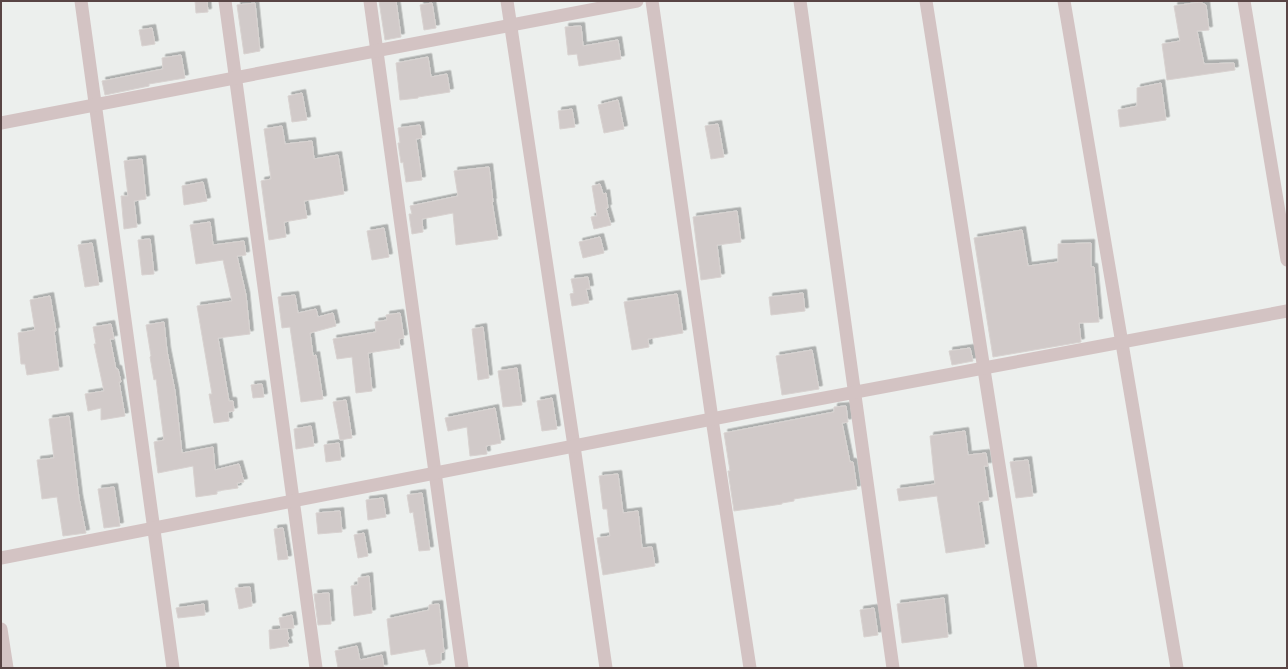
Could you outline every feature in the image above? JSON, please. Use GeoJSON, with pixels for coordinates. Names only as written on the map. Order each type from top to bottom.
{"type":"FeatureCollection","features":[{"type":"Feature","properties":{"kind":"street"},"geometry":{"type":"LineString","coordinates":[[81,1],[173,668]]}},
{"type":"Feature","properties":{"kind":"street"},"geometry":{"type":"LineString","coordinates":[[225,1],[316,668]]}},
{"type":"Feature","properties":{"kind":"street"},"geometry":{"type":"LineString","coordinates":[[370,1],[462,668]]}},
{"type":"Feature","properties":{"kind":"street"},"geometry":{"type":"LineString","coordinates":[[507,1],[606,668]]}},
{"type":"Feature","properties":{"kind":"street"},"geometry":{"type":"LineString","coordinates":[[1,123],[235,79],[510,24],[637,1]]}},
{"type":"Feature","properties":{"kind":"street"},"geometry":{"type":"LineString","coordinates":[[652,1],[712,419],[750,668]]}},
{"type":"Feature","properties":{"kind":"street"},"geometry":{"type":"LineString","coordinates":[[800,1],[893,668]]}},
{"type":"Feature","properties":{"kind":"street"},"geometry":{"type":"LineString","coordinates":[[926,1],[1031,668]]}},
{"type":"Feature","properties":{"kind":"street"},"geometry":{"type":"LineString","coordinates":[[1064,1],[1177,668]]}},
{"type":"Feature","properties":{"kind":"street"},"geometry":{"type":"LineString","coordinates":[[1244,1],[1287,260]]}},
{"type":"Feature","properties":{"kind":"street"},"geometry":{"type":"LineString","coordinates":[[1,558],[712,419],[1287,311]]}},
{"type":"Feature","properties":{"kind":"street"},"geometry":{"type":"LineString","coordinates":[[1,629],[7,668]]}},
{"type":"Feature","properties":{"kind":"building"},"geometry":{"type":"Polygon","coordinates":[[[195,1],[207,1],[208,12],[196,13],[195,1]]]}},
{"type":"Feature","properties":{"kind":"building"},"geometry":{"type":"Polygon","coordinates":[[[379,1],[396,1],[401,37],[385,40],[379,1]]]}},
{"type":"Feature","properties":{"kind":"building"},"geometry":{"type":"Polygon","coordinates":[[[1200,2],[1206,5],[1209,30],[1197,31],[1204,64],[1234,63],[1235,70],[1167,80],[1162,44],[1180,41],[1174,6],[1200,2]]]}},
{"type":"Feature","properties":{"kind":"building"},"geometry":{"type":"Polygon","coordinates":[[[255,3],[260,51],[244,54],[237,5],[255,3]]]}},
{"type":"Feature","properties":{"kind":"building"},"geometry":{"type":"Polygon","coordinates":[[[432,3],[436,28],[424,30],[420,5],[432,3]]]}},
{"type":"Feature","properties":{"kind":"building"},"geometry":{"type":"Polygon","coordinates":[[[581,26],[583,46],[618,40],[621,59],[579,66],[577,54],[568,55],[565,27],[581,26]]]}},
{"type":"Feature","properties":{"kind":"building"},"geometry":{"type":"Polygon","coordinates":[[[152,28],[155,44],[142,46],[139,30],[152,28]]]}},
{"type":"Feature","properties":{"kind":"building"},"geometry":{"type":"Polygon","coordinates":[[[181,55],[185,78],[149,84],[149,86],[105,95],[102,81],[163,69],[162,58],[181,55]]]}},
{"type":"Feature","properties":{"kind":"building"},"geometry":{"type":"Polygon","coordinates":[[[428,57],[431,77],[447,74],[450,92],[400,100],[396,63],[428,57]]]}},
{"type":"Feature","properties":{"kind":"building"},"geometry":{"type":"Polygon","coordinates":[[[1161,83],[1166,120],[1120,127],[1118,110],[1137,106],[1137,88],[1161,83]]]}},
{"type":"Feature","properties":{"kind":"building"},"geometry":{"type":"Polygon","coordinates":[[[302,93],[307,120],[292,122],[288,96],[302,93]]]}},
{"type":"Feature","properties":{"kind":"building"},"geometry":{"type":"Polygon","coordinates":[[[618,100],[624,129],[604,133],[598,105],[618,100]]]}},
{"type":"Feature","properties":{"kind":"building"},"geometry":{"type":"Polygon","coordinates":[[[572,109],[575,127],[560,129],[558,111],[572,109]]]}},
{"type":"Feature","properties":{"kind":"building"},"geometry":{"type":"Polygon","coordinates":[[[718,124],[724,157],[711,159],[705,126],[718,124]]]}},
{"type":"Feature","properties":{"kind":"building"},"geometry":{"type":"Polygon","coordinates":[[[420,125],[422,138],[416,139],[422,180],[406,182],[398,143],[400,143],[398,128],[420,125]]]}},
{"type":"Feature","properties":{"kind":"building"},"geometry":{"type":"Polygon","coordinates":[[[282,126],[285,144],[312,141],[314,159],[338,155],[344,194],[304,201],[307,218],[284,222],[286,237],[269,240],[261,181],[271,179],[264,129],[282,126]]]}},
{"type":"Feature","properties":{"kind":"building"},"geometry":{"type":"Polygon","coordinates":[[[142,159],[146,199],[134,201],[137,227],[124,229],[121,196],[128,196],[124,161],[142,159]]]}},
{"type":"Feature","properties":{"kind":"building"},"geometry":{"type":"Polygon","coordinates":[[[489,167],[492,202],[498,239],[456,245],[453,213],[422,219],[423,232],[412,234],[409,214],[412,214],[410,206],[458,196],[454,171],[489,167]]]}},
{"type":"Feature","properties":{"kind":"building"},"geometry":{"type":"Polygon","coordinates":[[[203,182],[207,201],[184,205],[182,186],[203,182]]]}},
{"type":"Feature","properties":{"kind":"building"},"geometry":{"type":"Polygon","coordinates":[[[600,184],[603,194],[606,193],[608,208],[606,208],[611,225],[594,229],[591,217],[597,216],[592,186],[600,184]]]}},
{"type":"Feature","properties":{"kind":"building"},"geometry":{"type":"Polygon","coordinates":[[[737,211],[741,242],[717,245],[721,277],[701,280],[693,217],[737,211]]]}},
{"type":"Feature","properties":{"kind":"building"},"geometry":{"type":"Polygon","coordinates":[[[210,222],[213,245],[244,241],[246,255],[237,256],[246,295],[250,334],[218,338],[229,401],[233,401],[234,411],[228,412],[229,421],[214,423],[209,394],[212,394],[197,306],[232,301],[223,260],[196,264],[190,225],[210,222]]]}},
{"type":"Feature","properties":{"kind":"building"},"geometry":{"type":"Polygon","coordinates":[[[384,228],[389,257],[372,260],[367,231],[384,228]]]}},
{"type":"Feature","properties":{"kind":"building"},"geometry":{"type":"Polygon","coordinates":[[[1022,230],[1028,266],[1058,262],[1058,244],[1091,243],[1091,267],[1094,267],[1099,322],[1079,323],[1081,342],[993,357],[974,238],[1022,230]]]}},
{"type":"Feature","properties":{"kind":"building"},"geometry":{"type":"Polygon","coordinates":[[[600,237],[604,253],[583,258],[579,242],[600,237]]]}},
{"type":"Feature","properties":{"kind":"building"},"geometry":{"type":"Polygon","coordinates":[[[150,239],[154,274],[142,275],[138,240],[150,239]]]}},
{"type":"Feature","properties":{"kind":"building"},"geometry":{"type":"Polygon","coordinates":[[[92,243],[99,285],[85,287],[78,245],[92,243]]]}},
{"type":"Feature","properties":{"kind":"building"},"geometry":{"type":"Polygon","coordinates":[[[588,277],[590,289],[586,289],[589,303],[572,306],[570,294],[574,293],[571,279],[588,277]]]}},
{"type":"Feature","properties":{"kind":"building"},"geometry":{"type":"Polygon","coordinates":[[[803,293],[805,311],[771,315],[769,297],[803,293]]]}},
{"type":"Feature","properties":{"kind":"building"},"geometry":{"type":"Polygon","coordinates":[[[677,294],[683,333],[648,339],[649,347],[632,350],[624,302],[677,294]]]}},
{"type":"Feature","properties":{"kind":"building"},"geometry":{"type":"Polygon","coordinates":[[[295,295],[298,313],[316,309],[318,317],[333,313],[336,326],[310,333],[313,356],[316,355],[323,399],[301,402],[290,327],[282,328],[278,297],[295,295]]]}},
{"type":"Feature","properties":{"kind":"building"},"geometry":{"type":"Polygon","coordinates":[[[50,296],[56,331],[54,331],[59,370],[27,375],[25,364],[21,364],[18,333],[35,330],[30,300],[50,296]]]}},
{"type":"Feature","properties":{"kind":"building"},"geometry":{"type":"Polygon","coordinates":[[[400,313],[404,338],[399,339],[400,348],[368,353],[372,391],[356,393],[352,357],[337,359],[333,339],[376,332],[375,322],[387,320],[386,315],[400,313]]]}},
{"type":"Feature","properties":{"kind":"building"},"geometry":{"type":"Polygon","coordinates":[[[164,322],[167,351],[175,391],[182,453],[213,447],[215,470],[239,464],[244,482],[237,483],[238,488],[217,491],[217,494],[196,497],[193,466],[158,473],[154,442],[164,440],[156,379],[154,380],[146,325],[164,322]]]}},
{"type":"Feature","properties":{"kind":"building"},"geometry":{"type":"Polygon","coordinates":[[[111,324],[114,339],[110,339],[116,369],[118,369],[121,382],[119,382],[125,416],[101,420],[101,408],[88,411],[85,394],[104,391],[94,344],[96,344],[93,327],[111,324]]]}},
{"type":"Feature","properties":{"kind":"building"},"geometry":{"type":"Polygon","coordinates":[[[483,327],[489,378],[478,380],[472,329],[483,327]]]}},
{"type":"Feature","properties":{"kind":"building"},"geometry":{"type":"Polygon","coordinates":[[[970,348],[973,361],[952,365],[949,351],[970,348]]]}},
{"type":"Feature","properties":{"kind":"building"},"geometry":{"type":"Polygon","coordinates":[[[812,350],[819,389],[782,395],[776,356],[812,350]]]}},
{"type":"Feature","properties":{"kind":"building"},"geometry":{"type":"Polygon","coordinates":[[[517,368],[522,405],[503,407],[498,371],[517,368]]]}},
{"type":"Feature","properties":{"kind":"building"},"geometry":{"type":"Polygon","coordinates":[[[262,384],[264,397],[253,398],[251,385],[262,384]]]}},
{"type":"Feature","properties":{"kind":"building"},"geometry":{"type":"Polygon","coordinates":[[[552,398],[557,429],[542,431],[537,401],[552,398]]]}},
{"type":"Feature","properties":{"kind":"building"},"geometry":{"type":"Polygon","coordinates":[[[346,400],[352,438],[340,440],[333,402],[346,400]]]}},
{"type":"Feature","properties":{"kind":"building"},"geometry":{"type":"Polygon","coordinates":[[[846,406],[848,422],[842,423],[850,462],[853,462],[857,489],[794,499],[794,501],[782,504],[734,511],[724,433],[834,412],[834,407],[846,406]]]}},
{"type":"Feature","properties":{"kind":"building"},"geometry":{"type":"Polygon","coordinates":[[[495,408],[501,443],[486,446],[487,454],[470,456],[467,427],[448,431],[445,418],[495,408]]]}},
{"type":"Feature","properties":{"kind":"building"},"geometry":{"type":"Polygon","coordinates":[[[69,416],[79,498],[86,533],[63,536],[57,497],[42,499],[37,460],[54,458],[49,419],[69,416]]]}},
{"type":"Feature","properties":{"kind":"building"},"geometry":{"type":"Polygon","coordinates":[[[311,426],[314,446],[296,449],[294,429],[311,426]]]}},
{"type":"Feature","properties":{"kind":"building"},"geometry":{"type":"Polygon","coordinates":[[[965,431],[968,455],[986,453],[988,466],[984,466],[989,500],[978,502],[985,547],[946,553],[937,496],[899,501],[897,489],[935,484],[930,436],[965,431]]]}},
{"type":"Feature","properties":{"kind":"building"},"geometry":{"type":"Polygon","coordinates":[[[339,443],[341,460],[326,462],[324,445],[339,443]]]}},
{"type":"Feature","properties":{"kind":"building"},"geometry":{"type":"Polygon","coordinates":[[[1028,460],[1033,496],[1016,498],[1010,462],[1028,460]]]}},
{"type":"Feature","properties":{"kind":"building"},"geometry":{"type":"Polygon","coordinates":[[[618,474],[623,513],[638,511],[642,548],[652,547],[655,566],[603,575],[597,538],[610,536],[607,509],[603,509],[599,476],[618,474]]]}},
{"type":"Feature","properties":{"kind":"building"},"geometry":{"type":"Polygon","coordinates":[[[114,487],[120,526],[104,528],[98,489],[114,487]]]}},
{"type":"Feature","properties":{"kind":"building"},"geometry":{"type":"Polygon","coordinates":[[[422,493],[430,550],[419,551],[413,512],[410,513],[407,495],[422,493]]]}},
{"type":"Feature","properties":{"kind":"building"},"geometry":{"type":"Polygon","coordinates":[[[383,498],[386,517],[368,520],[366,500],[383,498]]]}},
{"type":"Feature","properties":{"kind":"building"},"geometry":{"type":"Polygon","coordinates":[[[340,511],[342,532],[318,534],[316,513],[340,511]]]}},
{"type":"Feature","properties":{"kind":"building"},"geometry":{"type":"Polygon","coordinates":[[[283,528],[288,559],[278,560],[274,529],[283,528]]]}},
{"type":"Feature","properties":{"kind":"building"},"geometry":{"type":"Polygon","coordinates":[[[364,533],[368,556],[358,558],[354,535],[364,533]]]}},
{"type":"Feature","properties":{"kind":"building"},"geometry":{"type":"Polygon","coordinates":[[[369,576],[372,613],[354,616],[351,586],[358,585],[358,578],[369,576]]]}},
{"type":"Feature","properties":{"kind":"building"},"geometry":{"type":"Polygon","coordinates":[[[250,587],[252,606],[239,609],[235,588],[250,587]]]}},
{"type":"Feature","properties":{"kind":"building"},"geometry":{"type":"Polygon","coordinates":[[[329,593],[331,624],[318,625],[314,594],[329,593]]]}},
{"type":"Feature","properties":{"kind":"building"},"geometry":{"type":"Polygon","coordinates":[[[944,598],[948,637],[902,643],[897,604],[944,598]]]}},
{"type":"Feature","properties":{"kind":"building"},"geometry":{"type":"Polygon","coordinates":[[[204,604],[205,615],[178,618],[176,608],[204,604]]]}},
{"type":"Feature","properties":{"kind":"building"},"geometry":{"type":"Polygon","coordinates":[[[439,604],[444,652],[441,653],[441,663],[429,665],[425,649],[391,655],[387,619],[429,610],[429,605],[439,604]]]}},
{"type":"Feature","properties":{"kind":"building"},"geometry":{"type":"Polygon","coordinates":[[[874,608],[878,635],[864,637],[860,610],[874,608]]]}},
{"type":"Feature","properties":{"kind":"building"},"geometry":{"type":"Polygon","coordinates":[[[292,615],[294,628],[281,629],[279,618],[292,615]]]}},
{"type":"Feature","properties":{"kind":"building"},"geometry":{"type":"Polygon","coordinates":[[[287,629],[289,639],[287,640],[289,646],[270,649],[269,630],[287,629]]]}},
{"type":"Feature","properties":{"kind":"building"},"geometry":{"type":"Polygon","coordinates":[[[357,646],[360,660],[382,655],[384,668],[338,668],[335,651],[357,646]]]}}]}
